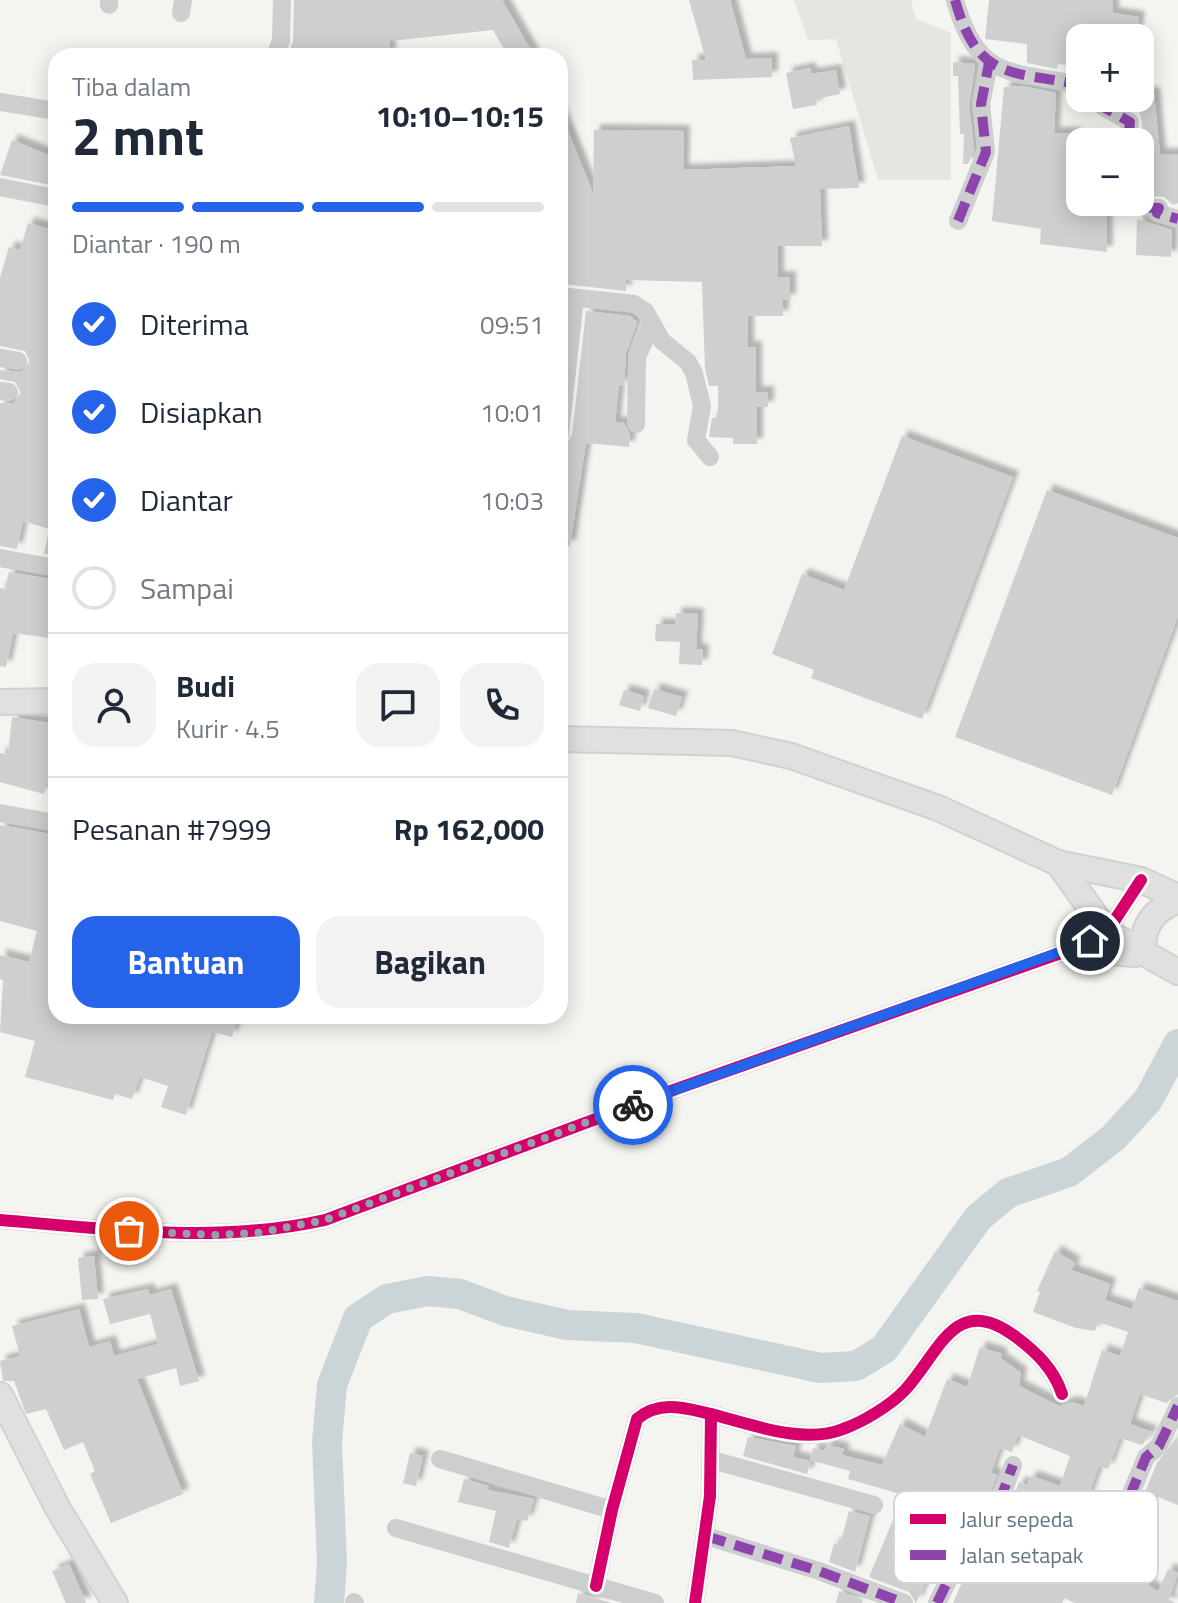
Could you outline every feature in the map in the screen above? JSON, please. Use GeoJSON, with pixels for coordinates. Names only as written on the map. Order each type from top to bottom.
{"type":"FeatureCollection","features":[{"type":"Feature","properties":{"kind":"main road"},"geometry":{"type":"LineString","coordinates":[[0,702],[48,701]]}},
{"type":"Feature","properties":{"kind":"main road"},"geometry":{"type":"LineString","coordinates":[[568,739],[732,743],[791,756],[938,808],[1058,863],[1141,880],[1178,899]]}},
{"type":"Feature","properties":{"kind":"main road"},"geometry":{"type":"LineString","coordinates":[[1058,863],[1107,932],[1158,961]]}},
{"type":"Feature","properties":{"kind":"main road"},"geometry":{"type":"LineString","coordinates":[[1158,961],[1148,923],[1162,908],[1178,899]]}},
{"type":"Feature","properties":{"kind":"main road"},"geometry":{"type":"LineString","coordinates":[[1072,949],[1113,950],[1158,961]]}},
{"type":"Feature","properties":{"kind":"main road"},"geometry":{"type":"LineString","coordinates":[[0,1395],[57,1507],[115,1603]]}},
{"type":"Feature","properties":{"kind":"street"},"geometry":{"type":"LineString","coordinates":[[278,48],[282,0]]}},
{"type":"Feature","properties":{"kind":"street"},"geometry":{"type":"LineString","coordinates":[[955,0],[974,44],[989,63],[1017,76],[1066,83]]}},
{"type":"Feature","properties":{"kind":"street"},"geometry":{"type":"LineString","coordinates":[[958,221],[986,152],[981,104],[989,63]]}},
{"type":"Feature","properties":{"kind":"street"},"geometry":{"type":"LineString","coordinates":[[0,102],[48,110]]}},
{"type":"Feature","properties":{"kind":"street"},"geometry":{"type":"LineString","coordinates":[[1112,112],[1130,122],[1129,128]]}},
{"type":"Feature","properties":{"kind":"street"},"geometry":{"type":"LineString","coordinates":[[0,191],[48,197]]}},
{"type":"Feature","properties":{"kind":"street"},"geometry":{"type":"LineString","coordinates":[[1154,208],[1159,208],[1157,213],[1178,219]]}},
{"type":"Feature","properties":{"kind":"street"},"geometry":{"type":"LineString","coordinates":[[568,297],[634,304],[645,311],[662,341],[688,362],[694,373],[702,406],[696,440],[702,452],[710,457]]}},
{"type":"Feature","properties":{"kind":"street"},"geometry":{"type":"LineString","coordinates":[[636,424],[637,357],[652,323]]}},
{"type":"Feature","properties":{"kind":"street"},"geometry":{"type":"LineString","coordinates":[[0,558],[48,567]]}},
{"type":"Feature","properties":{"kind":"street"},"geometry":{"type":"LineString","coordinates":[[0,813],[48,822]]}},
{"type":"Feature","properties":{"kind":"street"},"geometry":{"type":"LineString","coordinates":[[0,1220],[215,1235],[281,1230],[325,1220],[665,1093],[1072,949],[1107,932],[1141,880]]}},
{"type":"Feature","properties":{"kind":"street"},"geometry":{"type":"LineString","coordinates":[[596,1586],[612,1510],[637,1419],[659,1407],[711,1414],[809,1435],[845,1429],[902,1394],[950,1331],[970,1320],[999,1325],[1026,1345],[1050,1370],[1062,1394]]}},
{"type":"Feature","properties":{"kind":"street"},"geometry":{"type":"LineString","coordinates":[[1132,1491],[1146,1457],[1159,1446],[1178,1406]]}},
{"type":"Feature","properties":{"kind":"street"},"geometry":{"type":"LineString","coordinates":[[695,1603],[706,1536],[712,1460],[711,1414]]}},
{"type":"Feature","properties":{"kind":"street"},"geometry":{"type":"LineString","coordinates":[[440,1459],[612,1510]]}},
{"type":"Feature","properties":{"kind":"street"},"geometry":{"type":"LineString","coordinates":[[712,1460],[874,1505]]}},
{"type":"Feature","properties":{"kind":"street"},"geometry":{"type":"LineString","coordinates":[[1002,1491],[1013,1465]]}},
{"type":"Feature","properties":{"kind":"street"},"geometry":{"type":"LineString","coordinates":[[396,1528],[655,1603]]}},
{"type":"Feature","properties":{"kind":"street"},"geometry":{"type":"LineString","coordinates":[[706,1536],[819,1571],[904,1603]]}},
{"type":"Feature","properties":{"kind":"street"},"geometry":{"type":"LineString","coordinates":[[937,1603],[947,1583]]}},
{"type":"Feature","properties":{"kind":"shaded area"},"geometry":{"type":"Polygon","coordinates":[[[794,0],[911,0],[916,19],[951,33],[951,180],[878,180],[836,39],[808,40],[794,0]]]}},
{"type":"Feature","properties":{"kind":"building"},"geometry":{"type":"Polygon","coordinates":[[[294,0],[502,0],[529,48],[503,48],[493,30],[390,41],[390,48],[291,48],[294,0]]]}},
{"type":"Feature","properties":{"kind":"building"},"geometry":{"type":"Polygon","coordinates":[[[689,0],[730,0],[746,59],[772,58],[772,77],[693,80],[692,60],[706,60],[689,0]]]}},
{"type":"Feature","properties":{"kind":"building"},"geometry":{"type":"Polygon","coordinates":[[[989,0],[1113,0],[1113,13],[1139,17],[1138,24],[1066,24],[1066,65],[1058,64],[1057,69],[1027,63],[1027,44],[985,39],[989,0]]]}},
{"type":"Feature","properties":{"kind":"building"},"geometry":{"type":"Polygon","coordinates":[[[953,62],[975,64],[969,105],[974,150],[968,164],[963,164],[964,134],[960,134],[958,76],[953,76],[953,62]]]}},
{"type":"Feature","properties":{"kind":"building"},"geometry":{"type":"Polygon","coordinates":[[[810,68],[811,74],[836,70],[840,94],[816,99],[817,105],[793,109],[786,73],[810,68]]]}},
{"type":"Feature","properties":{"kind":"building"},"geometry":{"type":"Polygon","coordinates":[[[1022,86],[1056,93],[1054,133],[1066,133],[1066,216],[1106,216],[1107,252],[1040,244],[1041,229],[992,221],[1004,87],[1022,86]]]}},
{"type":"Feature","properties":{"kind":"building"},"geometry":{"type":"Polygon","coordinates":[[[1154,93],[1160,154],[1178,154],[1178,203],[1173,205],[1164,197],[1154,196],[1154,128],[1142,128],[1139,112],[1154,112],[1154,93]]]}},
{"type":"Feature","properties":{"kind":"building"},"geometry":{"type":"Polygon","coordinates":[[[849,126],[859,188],[820,189],[822,246],[778,246],[778,277],[790,277],[790,300],[783,300],[783,316],[748,316],[748,347],[756,347],[756,392],[768,392],[768,407],[757,407],[757,444],[733,444],[733,438],[709,437],[712,418],[718,418],[718,386],[709,386],[705,369],[702,282],[626,280],[626,291],[568,285],[568,132],[593,193],[594,130],[684,131],[683,170],[796,166],[790,138],[849,126]]]}},
{"type":"Feature","properties":{"kind":"building"},"geometry":{"type":"Polygon","coordinates":[[[12,140],[48,155],[48,184],[0,175],[12,140]]]}},
{"type":"Feature","properties":{"kind":"building"},"geometry":{"type":"Polygon","coordinates":[[[1137,219],[1172,230],[1171,257],[1136,255],[1137,219]]]}},
{"type":"Feature","properties":{"kind":"building"},"geometry":{"type":"Polygon","coordinates":[[[28,223],[48,229],[48,529],[23,521],[17,549],[0,546],[0,403],[14,403],[21,393],[15,382],[0,379],[0,370],[21,372],[30,362],[25,351],[0,346],[0,278],[9,247],[20,250],[28,223]]]}},
{"type":"Feature","properties":{"kind":"building"},"geometry":{"type":"Polygon","coordinates":[[[586,311],[630,316],[637,322],[626,353],[624,386],[619,385],[615,422],[624,423],[630,434],[629,447],[586,443],[568,546],[568,441],[572,435],[586,311]]]}},
{"type":"Feature","properties":{"kind":"building"},"geometry":{"type":"Polygon","coordinates":[[[902,436],[1013,477],[922,719],[811,678],[814,670],[772,654],[802,574],[844,590],[902,436]]]}},
{"type":"Feature","properties":{"kind":"building"},"geometry":{"type":"Polygon","coordinates":[[[1047,490],[1178,538],[1178,616],[1112,795],[955,737],[1047,490]]]}},
{"type":"Feature","properties":{"kind":"building"},"geometry":{"type":"Polygon","coordinates":[[[48,534],[48,555],[44,554],[48,534]]]}},
{"type":"Feature","properties":{"kind":"building"},"geometry":{"type":"Polygon","coordinates":[[[9,572],[48,579],[48,638],[13,633],[6,667],[0,666],[0,588],[5,589],[9,572]]]}},
{"type":"Feature","properties":{"kind":"building"},"geometry":{"type":"Polygon","coordinates":[[[676,613],[698,614],[696,649],[703,650],[702,665],[679,664],[680,642],[655,641],[656,624],[675,625],[676,613]]]}},
{"type":"Feature","properties":{"kind":"building"},"geometry":{"type":"Polygon","coordinates":[[[654,689],[682,697],[676,716],[648,708],[654,689]]]}},
{"type":"Feature","properties":{"kind":"building"},"geometry":{"type":"Polygon","coordinates":[[[624,690],[644,696],[640,711],[619,705],[624,690]]]}},
{"type":"Feature","properties":{"kind":"building"},"geometry":{"type":"Polygon","coordinates":[[[12,717],[48,723],[48,781],[44,794],[0,782],[0,753],[8,754],[12,717]]]}},
{"type":"Feature","properties":{"kind":"building"},"geometry":{"type":"Polygon","coordinates":[[[0,825],[48,834],[48,1024],[236,1024],[232,1037],[212,1032],[186,1115],[161,1107],[168,1086],[140,1077],[132,1099],[115,1094],[113,1100],[25,1077],[35,1041],[0,1032],[3,980],[0,979],[0,955],[29,962],[37,931],[0,921],[0,825]]]}},
{"type":"Feature","properties":{"kind":"building"},"geometry":{"type":"Polygon","coordinates":[[[1055,1251],[1075,1263],[1071,1270],[1110,1284],[1105,1300],[1132,1309],[1139,1288],[1178,1301],[1178,1394],[1166,1403],[1140,1394],[1130,1424],[1152,1432],[1142,1445],[1120,1438],[1108,1469],[1099,1466],[1090,1491],[1016,1491],[1019,1482],[1027,1485],[1031,1476],[1060,1486],[1070,1456],[1018,1435],[1012,1452],[1000,1448],[991,1473],[997,1475],[990,1491],[894,1492],[848,1479],[850,1471],[810,1460],[813,1448],[824,1451],[828,1445],[844,1449],[842,1455],[882,1465],[900,1424],[925,1437],[947,1379],[967,1387],[980,1347],[1002,1354],[1000,1358],[1021,1373],[1019,1386],[1059,1406],[1071,1402],[1084,1406],[1102,1350],[1120,1356],[1128,1332],[1098,1322],[1095,1331],[1076,1328],[1033,1312],[1040,1292],[1037,1291],[1055,1251]]]}},
{"type":"Feature","properties":{"kind":"building"},"geometry":{"type":"Polygon","coordinates":[[[94,1256],[98,1299],[82,1300],[78,1258],[94,1256]]]}},
{"type":"Feature","properties":{"kind":"building"},"geometry":{"type":"Polygon","coordinates":[[[148,1289],[150,1295],[171,1289],[199,1381],[180,1386],[176,1368],[137,1379],[183,1494],[111,1523],[90,1474],[95,1471],[83,1442],[64,1450],[46,1409],[26,1414],[14,1381],[3,1381],[0,1361],[20,1356],[12,1326],[79,1309],[89,1347],[110,1341],[114,1356],[158,1344],[150,1314],[110,1324],[103,1299],[148,1289]]]}},
{"type":"Feature","properties":{"kind":"building"},"geometry":{"type":"Polygon","coordinates":[[[748,1437],[796,1446],[793,1457],[811,1461],[807,1474],[743,1456],[748,1437]]]}},
{"type":"Feature","properties":{"kind":"building"},"geometry":{"type":"Polygon","coordinates":[[[1175,1440],[1178,1441],[1178,1505],[1158,1497],[1158,1491],[1145,1491],[1157,1463],[1175,1440]]]}},
{"type":"Feature","properties":{"kind":"building"},"geometry":{"type":"Polygon","coordinates":[[[410,1453],[423,1456],[416,1486],[403,1483],[410,1453]]]}},
{"type":"Feature","properties":{"kind":"building"},"geometry":{"type":"Polygon","coordinates":[[[464,1479],[489,1486],[488,1490],[534,1499],[527,1521],[517,1519],[509,1548],[489,1542],[496,1511],[458,1502],[464,1479]]]}},
{"type":"Feature","properties":{"kind":"building"},"geometry":{"type":"Polygon","coordinates":[[[849,1511],[870,1516],[855,1572],[829,1562],[834,1543],[840,1545],[849,1511]]]}},
{"type":"Feature","properties":{"kind":"building"},"geometry":{"type":"Polygon","coordinates":[[[894,1518],[894,1583],[926,1583],[916,1603],[909,1592],[869,1577],[894,1518]]]}},
{"type":"Feature","properties":{"kind":"building"},"geometry":{"type":"Polygon","coordinates":[[[69,1564],[86,1603],[66,1603],[52,1571],[69,1564]]]}},
{"type":"Feature","properties":{"kind":"building"},"geometry":{"type":"Polygon","coordinates":[[[1168,1569],[1178,1573],[1169,1599],[1175,1603],[1075,1603],[1064,1598],[1062,1603],[953,1603],[962,1583],[1146,1583],[1158,1592],[1168,1569]]]}},
{"type":"Feature","properties":{"kind":"building"},"geometry":{"type":"Polygon","coordinates":[[[839,1591],[863,1600],[862,1603],[836,1603],[839,1591]]]}},
{"type":"Feature","properties":{"kind":"building"},"geometry":{"type":"Polygon","coordinates":[[[578,1593],[594,1598],[612,1603],[576,1603],[578,1593]]]}},
{"type":"Feature","properties":{"kind":"waterway"},"geometry":{"type":"LineString","coordinates":[[329,1603],[332,1563],[327,1442],[332,1385],[358,1318],[387,1299],[428,1291],[460,1294],[505,1311],[567,1325],[636,1328],[820,1368],[856,1366],[884,1349],[978,1218],[1008,1193],[1069,1172],[1113,1138],[1148,1100],[1178,1044]]}},
{"type":"Feature","properties":{"kind":"marked path"},"geometry":{"type":"LineString","coordinates":[[955,0],[964,27],[986,59],[1016,73],[1066,82]]}},
{"type":"Feature","properties":{"kind":"marked path"},"geometry":{"type":"LineString","coordinates":[[958,221],[986,152],[981,104],[989,63]]}},
{"type":"Feature","properties":{"kind":"marked path"},"geometry":{"type":"LineString","coordinates":[[1112,112],[1130,122],[1129,128]]}},
{"type":"Feature","properties":{"kind":"marked path"},"geometry":{"type":"LineString","coordinates":[[1154,208],[1159,208],[1157,213],[1178,219]]}},
{"type":"Feature","properties":{"kind":"marked path"},"geometry":{"type":"LineString","coordinates":[[1132,1491],[1146,1457],[1159,1446],[1178,1406]]}},
{"type":"Feature","properties":{"kind":"marked path"},"geometry":{"type":"LineString","coordinates":[[1003,1491],[1013,1465]]}},
{"type":"Feature","properties":{"kind":"marked path"},"geometry":{"type":"LineString","coordinates":[[706,1536],[819,1571],[904,1603]]}},
{"type":"Feature","properties":{"kind":"marked path"},"geometry":{"type":"LineString","coordinates":[[937,1603],[947,1583]]}},
{"type":"Feature","properties":{"kind":"cycle path"},"geometry":{"type":"LineString","coordinates":[[0,1220],[203,1233],[284,1227],[325,1220],[679,1088],[1072,949],[1107,932],[1141,880]]}},
{"type":"Feature","properties":{"kind":"cycle path"},"geometry":{"type":"LineString","coordinates":[[711,1414],[794,1434],[811,1435],[843,1429],[868,1418],[892,1401],[905,1390],[951,1332],[963,1324],[978,1321],[995,1325],[1030,1349],[1049,1369],[1062,1394]]}},
{"type":"Feature","properties":{"kind":"cycle path"},"geometry":{"type":"LineString","coordinates":[[596,1586],[612,1510],[637,1419],[654,1409],[682,1408],[711,1414],[710,1496],[695,1603]]}},
{"type":"Feature","properties":{"kind":"way so far"},"geometry":{"type":"LineString","coordinates":[[129,1231],[215,1235],[257,1233],[325,1220],[633,1105]]}},
{"type":"Feature","properties":{"kind":"route"},"geometry":{"type":"LineString","coordinates":[[633,1105],[1090,941]]}}]}
